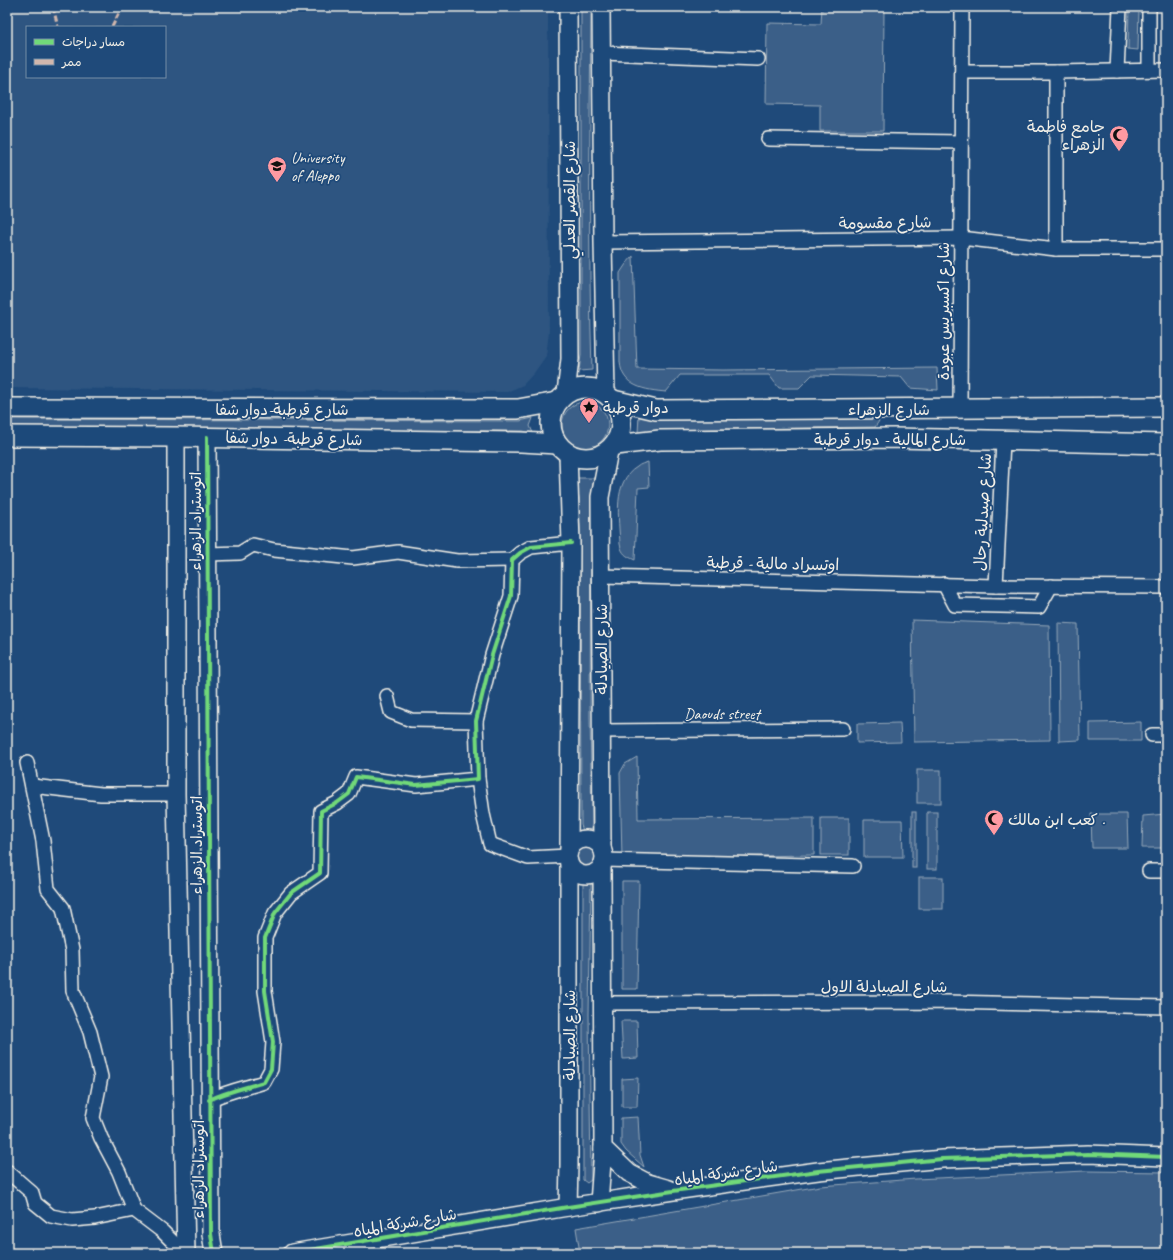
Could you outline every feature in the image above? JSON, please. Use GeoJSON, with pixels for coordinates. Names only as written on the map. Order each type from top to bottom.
{"type":"FeatureCollection","features":[{"type":"Feature","properties":{"kind":"main road"},"geometry":{"type":"LineString","coordinates":[[586,387],[597,389],[610,397],[619,410],[622,422],[620,434],[612,448],[596,458],[581,458],[562,449],[552,434],[550,423],[552,412],[562,398],[576,388],[586,387]]}},
{"type":"Feature","properties":{"kind":"main road","name":"شارع الزهراء"},"geometry":{"type":"LineString","coordinates":[[610,397],[656,410],[1166,407]]}},
{"type":"Feature","properties":{"kind":"main road","name":"شارع قرطبة-دوار شفا"},"geometry":{"type":"LineString","coordinates":[[7,408],[518,410],[562,398]]}},
{"type":"Feature","properties":{"kind":"main road"},"geometry":{"type":"LineString","coordinates":[[893,409],[894,438]]}},
{"type":"Feature","properties":{"kind":"main road","name":"شارع قرطبة- دوار شفا"},"geometry":{"type":"LineString","coordinates":[[7,436],[207,437],[521,442],[562,449]]}},
{"type":"Feature","properties":{"kind":"main road","name":"شارع المالية - دوار قرطبة"},"geometry":{"type":"LineString","coordinates":[[612,448],[660,440],[894,438],[1166,444]]}},
{"type":"Feature","properties":{"kind":"street","name":"شارع القصر العدلي"},"geometry":{"type":"LineString","coordinates":[[562,398],[570,359],[568,7]]}},
{"type":"Feature","properties":{"kind":"street","name":"شارع القصر العدلي"},"geometry":{"type":"LineString","coordinates":[[601,7],[603,242],[610,397]]}},
{"type":"Feature","properties":{"kind":"street","name":"شارع اكسبريس عبودة"},"geometry":{"type":"LineString","coordinates":[[960,409],[962,7]]}},
{"type":"Feature","properties":{"kind":"street"},"geometry":{"type":"LineString","coordinates":[[1117,71],[1120,7]]}},
{"type":"Feature","properties":{"kind":"street"},"geometry":{"type":"LineString","coordinates":[[1149,7],[1149,70]]}},
{"type":"Feature","properties":{"kind":"street"},"geometry":{"type":"LineString","coordinates":[[602,53],[758,60]]}},
{"type":"Feature","properties":{"kind":"street"},"geometry":{"type":"LineString","coordinates":[[962,72],[1166,70]]}},
{"type":"Feature","properties":{"kind":"street"},"geometry":{"type":"LineString","coordinates":[[1056,72],[1056,249]]}},
{"type":"Feature","properties":{"kind":"street"},"geometry":{"type":"LineString","coordinates":[[768,139],[961,142]]}},
{"type":"Feature","properties":{"kind":"street","name":"شارع مقسومة"},"geometry":{"type":"LineString","coordinates":[[603,242],[961,238],[1056,249],[1166,249]]}},
{"type":"Feature","properties":{"kind":"street","name":"اتوستراد الزهراء"},"geometry":{"type":"LineString","coordinates":[[176,437],[176,794],[185,1253]]}},
{"type":"Feature","properties":{"kind":"street","name":"اتوستراد الزهراء"},"geometry":{"type":"LineString","coordinates":[[207,437],[211,1234],[214,1253]]}},
{"type":"Feature","properties":{"kind":"street","name":"شارع صيدلية رحال"},"geometry":{"type":"LineString","coordinates":[[996,586],[1002,441]]}},
{"type":"Feature","properties":{"kind":"street","name":"شارع الصيادلة"},"geometry":{"type":"LineString","coordinates":[[598,1203],[603,1148],[600,497],[612,448]]}},
{"type":"Feature","properties":{"kind":"street","name":"شارع الصيادلة"},"geometry":{"type":"LineString","coordinates":[[562,449],[571,543],[568,1207]]}},
{"type":"Feature","properties":{"kind":"street"},"geometry":{"type":"LineString","coordinates":[[207,554],[240,552],[253,545],[274,550],[353,558],[398,552],[457,560],[512,560],[531,546],[571,543]]}},
{"type":"Feature","properties":{"kind":"street"},"geometry":{"type":"LineString","coordinates":[[512,560],[511,596],[492,655],[476,721],[478,779],[482,814],[490,844],[528,858],[569,856]]}},
{"type":"Feature","properties":{"kind":"street","name":"اوتسراد مالية - قرطبة"},"geometry":{"type":"LineString","coordinates":[[601,576],[996,586],[1166,587]]}},
{"type":"Feature","properties":{"kind":"street"},"geometry":{"type":"LineString","coordinates":[[944,584],[955,605],[1021,608],[1039,607],[1050,586]]}},
{"type":"Feature","properties":{"kind":"street"},"geometry":{"type":"LineString","coordinates":[[387,696],[391,712],[411,720],[476,721]]}},
{"type":"Feature","properties":{"kind":"street","name":"Daouds street"},"geometry":{"type":"LineString","coordinates":[[602,731],[842,729]]}},
{"type":"Feature","properties":{"kind":"street"},"geometry":{"type":"LineString","coordinates":[[1152,735],[1166,735]]}},
{"type":"Feature","properties":{"kind":"street"},"geometry":{"type":"LineString","coordinates":[[27,763],[43,841],[48,889],[63,908],[72,950],[73,991],[90,1032],[101,1077],[93,1118],[101,1138],[119,1172],[134,1210],[163,1232],[185,1253]]}},
{"type":"Feature","properties":{"kind":"street"},"geometry":{"type":"LineString","coordinates":[[210,1100],[225,1092],[246,1088],[264,1082],[271,1069],[273,1042],[265,991],[265,938],[275,913],[291,893],[320,873],[321,811],[349,794],[356,777],[416,785],[478,779]]}},
{"type":"Feature","properties":{"kind":"street","name":"اتوستراد الزهراء"},"geometry":{"type":"LineString","coordinates":[[32,786],[101,794],[176,794]]}},
{"type":"Feature","properties":{"kind":"street"},"geometry":{"type":"LineString","coordinates":[[588,839],[598,844],[602,858],[593,873],[581,874],[571,868],[569,856],[572,845],[576,841],[588,839]]}},
{"type":"Feature","properties":{"kind":"street"},"geometry":{"type":"LineString","coordinates":[[602,858],[853,866]]}},
{"type":"Feature","properties":{"kind":"street"},"geometry":{"type":"LineString","coordinates":[[1148,871],[1166,871]]}},
{"type":"Feature","properties":{"kind":"street","name":"شارع الصيادلة الاول"},"geometry":{"type":"LineString","coordinates":[[602,1003],[947,1002],[1166,1007]]}},
{"type":"Feature","properties":{"kind":"street"},"geometry":{"type":"LineString","coordinates":[[603,1148],[630,1173],[648,1183],[673,1191]]}},
{"type":"Feature","properties":{"kind":"street","name":"شارع شركة المياه"},"geometry":{"type":"LineString","coordinates":[[292,1253],[568,1207],[818,1171],[942,1159],[1088,1154],[1166,1157]]}},
{"type":"Feature","properties":{"kind":"street"},"geometry":{"type":"LineString","coordinates":[[7,1171],[32,1193],[35,1203],[51,1216],[72,1220],[95,1218],[134,1210]]}},
{"type":"Feature","properties":{"kind":"shaded area","name":"University of Aleppo"},"geometry":{"type":"Polygon","coordinates":[[[7,7],[548,7],[549,332],[546,356],[523,385],[507,392],[7,388],[7,7]]]}},
{"type":"Feature","properties":{"kind":"shaded area"},"geometry":{"type":"Polygon","coordinates":[[[585,7],[591,10],[590,235],[592,370],[579,371],[581,355],[581,10],[585,7]]]}},
{"type":"Feature","properties":{"kind":"shaded area"},"geometry":{"type":"Polygon","coordinates":[[[822,7],[884,7],[883,131],[820,131],[820,105],[766,104],[767,23],[821,24],[822,7]]]}},
{"type":"Feature","properties":{"kind":"shaded area"},"geometry":{"type":"Polygon","coordinates":[[[1129,7],[1139,7],[1138,50],[1128,49],[1129,7]]]}},
{"type":"Feature","properties":{"kind":"shaded area"},"geometry":{"type":"Polygon","coordinates":[[[633,256],[637,369],[723,370],[937,368],[938,390],[910,388],[901,377],[812,375],[799,388],[779,388],[769,375],[680,375],[666,392],[636,386],[625,377],[620,362],[620,273],[633,256]]]}},
{"type":"Feature","properties":{"kind":"shaded area"},"geometry":{"type":"Polygon","coordinates":[[[585,402],[598,406],[604,412],[608,425],[604,438],[598,444],[585,448],[572,444],[566,438],[562,425],[566,412],[572,406],[585,402]]]}},
{"type":"Feature","properties":{"kind":"shaded area"},"geometry":{"type":"Polygon","coordinates":[[[639,415],[658,420],[875,418],[879,421],[875,427],[657,430],[638,433],[639,415]]]}},
{"type":"Feature","properties":{"kind":"shaded area"},"geometry":{"type":"Polygon","coordinates":[[[533,418],[530,426],[533,433],[523,431],[7,429],[7,419],[520,421],[533,418]]]}},
{"type":"Feature","properties":{"kind":"shaded area"},"geometry":{"type":"Polygon","coordinates":[[[648,462],[649,487],[638,488],[635,560],[625,554],[620,544],[618,513],[620,491],[629,474],[640,465],[648,462]]]}},
{"type":"Feature","properties":{"kind":"shaded area"},"geometry":{"type":"Polygon","coordinates":[[[576,478],[594,478],[591,496],[590,717],[592,824],[590,833],[583,831],[581,825],[580,532],[579,498],[576,478]]]}},
{"type":"Feature","properties":{"kind":"shaded area"},"geometry":{"type":"Polygon","coordinates":[[[912,620],[1049,625],[1050,740],[914,742],[912,620]]]}},
{"type":"Feature","properties":{"kind":"shaded area"},"geometry":{"type":"Polygon","coordinates":[[[1058,623],[1078,624],[1080,740],[1059,741],[1058,623]]]}},
{"type":"Feature","properties":{"kind":"shaded area"},"geometry":{"type":"Polygon","coordinates":[[[1141,722],[1141,741],[1090,741],[1090,723],[1141,722]]]}},
{"type":"Feature","properties":{"kind":"shaded area"},"geometry":{"type":"Polygon","coordinates":[[[900,723],[901,742],[857,743],[857,724],[900,723]]]}},
{"type":"Feature","properties":{"kind":"shaded area"},"geometry":{"type":"Polygon","coordinates":[[[637,757],[638,819],[814,818],[814,855],[622,858],[620,773],[625,764],[637,757]]]}},
{"type":"Feature","properties":{"kind":"shaded area"},"geometry":{"type":"Polygon","coordinates":[[[917,770],[941,770],[941,803],[917,803],[917,770]]]}},
{"type":"Feature","properties":{"kind":"shaded area"},"geometry":{"type":"Polygon","coordinates":[[[912,812],[916,812],[916,868],[912,868],[912,812]]]}},
{"type":"Feature","properties":{"kind":"shaded area"},"geometry":{"type":"Polygon","coordinates":[[[927,812],[937,812],[937,869],[927,869],[927,812]]]}},
{"type":"Feature","properties":{"kind":"shaded area"},"geometry":{"type":"Polygon","coordinates":[[[1091,814],[1127,814],[1128,848],[1092,848],[1091,814]]]}},
{"type":"Feature","properties":{"kind":"shaded area"},"geometry":{"type":"Polygon","coordinates":[[[1166,814],[1166,848],[1142,848],[1143,816],[1166,814]]]}},
{"type":"Feature","properties":{"kind":"shaded area"},"geometry":{"type":"Polygon","coordinates":[[[821,818],[849,818],[849,855],[821,855],[821,818]]]}},
{"type":"Feature","properties":{"kind":"shaded area"},"geometry":{"type":"Polygon","coordinates":[[[864,820],[902,820],[903,857],[864,857],[864,820]]]}},
{"type":"Feature","properties":{"kind":"shaded area"},"geometry":{"type":"Polygon","coordinates":[[[582,848],[590,848],[595,853],[593,864],[590,866],[582,866],[577,861],[577,853],[582,848]]]}},
{"type":"Feature","properties":{"kind":"shaded area"},"geometry":{"type":"Polygon","coordinates":[[[919,877],[943,877],[943,909],[919,909],[919,877]]]}},
{"type":"Feature","properties":{"kind":"shaded area"},"geometry":{"type":"Polygon","coordinates":[[[586,880],[591,884],[589,1014],[591,1180],[587,1183],[583,1180],[583,884],[586,880]]]}},
{"type":"Feature","properties":{"kind":"shaded area"},"geometry":{"type":"Polygon","coordinates":[[[622,881],[639,881],[637,989],[622,989],[622,881]]]}},
{"type":"Feature","properties":{"kind":"shaded area"},"geometry":{"type":"Polygon","coordinates":[[[621,1021],[637,1021],[638,1058],[623,1059],[621,1021]]]}},
{"type":"Feature","properties":{"kind":"shaded area"},"geometry":{"type":"Polygon","coordinates":[[[638,1078],[637,1107],[622,1107],[622,1079],[638,1078]]]}},
{"type":"Feature","properties":{"kind":"shaded area"},"geometry":{"type":"Polygon","coordinates":[[[638,1117],[640,1155],[644,1167],[626,1151],[621,1144],[621,1118],[638,1117]]]}},
{"type":"Feature","properties":{"kind":"shaded area"},"geometry":{"type":"Polygon","coordinates":[[[1086,1171],[1166,1172],[1166,1253],[580,1253],[576,1228],[820,1186],[916,1179],[1086,1171]]]}},
{"type":"Feature","properties":{"kind":"marked path"},"geometry":{"type":"LineString","coordinates":[[53,7],[58,26]]}},
{"type":"Feature","properties":{"kind":"marked path"},"geometry":{"type":"LineString","coordinates":[[112,26],[122,7]]}},
{"type":"Feature","properties":{"kind":"cycle path"},"geometry":{"type":"LineString","coordinates":[[207,437],[211,1234],[214,1253]]}},
{"type":"Feature","properties":{"kind":"cycle path"},"geometry":{"type":"LineString","coordinates":[[209,1100],[264,1082],[271,1069],[273,1042],[265,991],[265,938],[275,913],[291,893],[320,873],[321,811],[337,803],[349,794],[356,777],[416,785],[478,779],[476,721],[492,655],[511,596],[512,560],[520,553],[531,547],[571,543]]}},
{"type":"Feature","properties":{"kind":"cycle path"},"geometry":{"type":"LineString","coordinates":[[292,1253],[568,1207],[818,1171],[942,1159],[1088,1154],[1166,1157]]}},
{"type":"Feature","properties":{"kind":"place","name":"جامع فاطمة الزهراء"},"geometry":{"type":"Point","coordinates":[1119,152]}},
{"type":"Feature","properties":{"kind":"place","name":"University of Aleppo"},"geometry":{"type":"Point","coordinates":[277,183]}},
{"type":"Feature","properties":{"kind":"place","name":"دوار قرطبة"},"geometry":{"type":"Point","coordinates":[589,424]}},
{"type":"Feature","properties":{"kind":"place","name":"كعب ابن مالك ."},"geometry":{"type":"Point","coordinates":[994,836]}}]}
